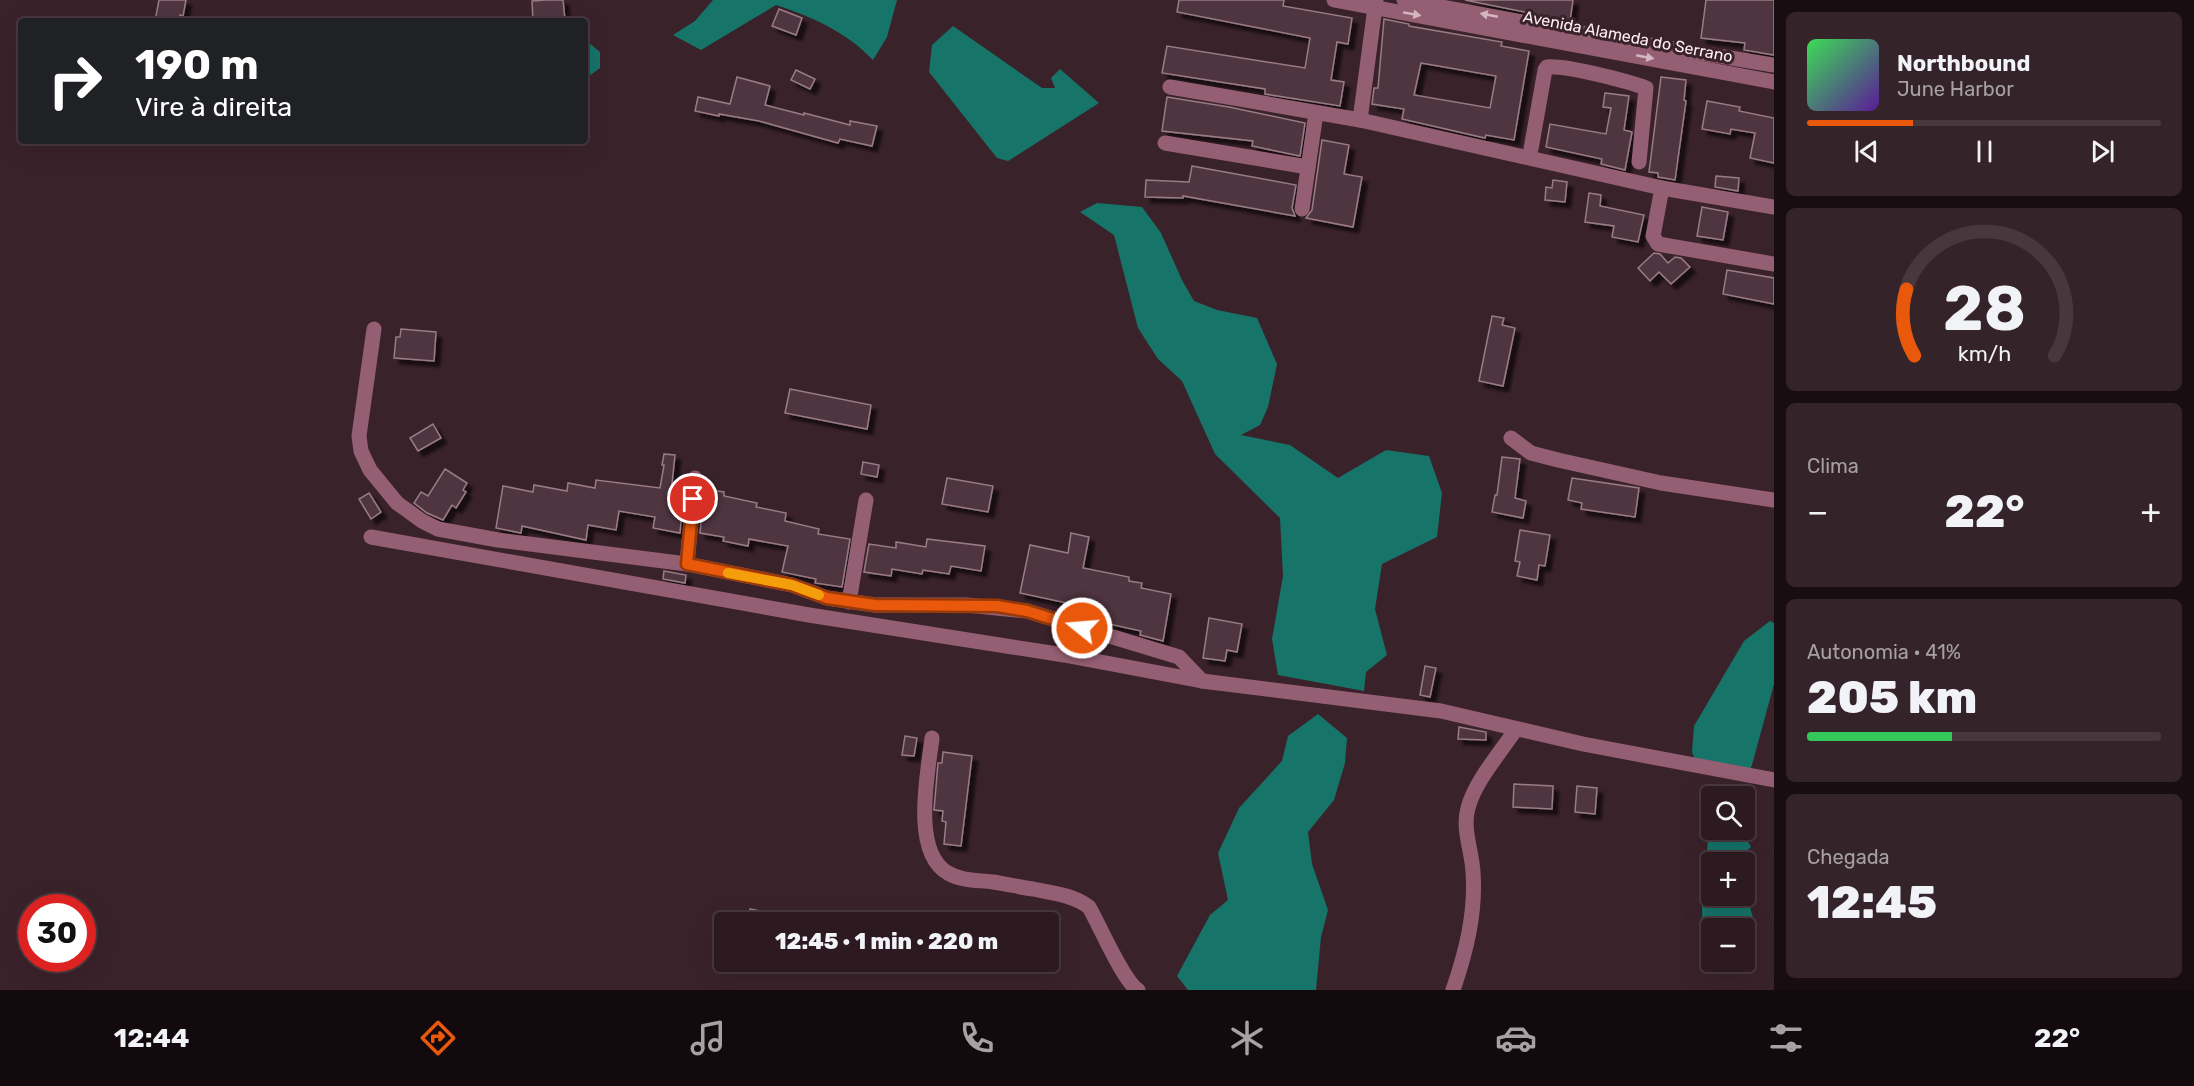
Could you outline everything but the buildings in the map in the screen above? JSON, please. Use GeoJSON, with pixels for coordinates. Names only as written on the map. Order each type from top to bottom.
{"type":"FeatureCollection","features":[{"type":"Feature","properties":{"kind":"street","name":"Avenida Alameda do Serrano"},"geometry":{"type":"LineString","coordinates":[[1334,0],[1376,4],[1608,44],[1774,65]]}},
{"type":"Feature","properties":{"kind":"street","name":"Avenida Alameda do Serrano"},"geometry":{"type":"LineString","coordinates":[[1404,0],[1774,82]]}},
{"type":"Feature","properties":{"kind":"street"},"geometry":{"type":"LineString","coordinates":[[1360,120],[1376,4]]}},
{"type":"Feature","properties":{"kind":"street"},"geometry":{"type":"LineString","coordinates":[[1601,75],[1608,44]]}},
{"type":"Feature","properties":{"kind":"street"},"geometry":{"type":"LineString","coordinates":[[1531,149],[1547,67],[1557,67],[1601,75],[1644,87],[1647,90],[1639,162]]}},
{"type":"Feature","properties":{"kind":"street"},"geometry":{"type":"LineString","coordinates":[[1170,87],[1360,120],[1662,188],[1774,207]]}},
{"type":"Feature","properties":{"kind":"street"},"geometry":{"type":"LineString","coordinates":[[1302,209],[1316,113]]}},
{"type":"Feature","properties":{"kind":"street"},"geometry":{"type":"LineString","coordinates":[[1166,143],[1308,167]]}},
{"type":"Feature","properties":{"kind":"street"},"geometry":{"type":"LineString","coordinates":[[1662,188],[1653,236],[1659,244],[1774,264]]}},
{"type":"Feature","properties":{"kind":"street"},"geometry":{"type":"LineString","coordinates":[[374,329],[359,436],[361,451],[370,470],[397,504],[438,529],[498,540],[687,564],[792,585],[827,598],[849,602],[875,605],[967,604],[1027,611],[1179,657],[1202,681]]}},
{"type":"Feature","properties":{"kind":"street"},"geometry":{"type":"LineString","coordinates":[[1511,438],[1531,453],[1558,460],[1661,483],[1774,500]]}},
{"type":"Feature","properties":{"kind":"street"},"geometry":{"type":"LineString","coordinates":[[687,564],[695,478]]}},
{"type":"Feature","properties":{"kind":"street"},"geometry":{"type":"LineString","coordinates":[[849,602],[866,500]]}},
{"type":"Feature","properties":{"kind":"street"},"geometry":{"type":"LineString","coordinates":[[371,537],[809,615],[1064,655],[1202,681],[1441,711],[1594,747],[1774,780]]}},
{"type":"Feature","properties":{"kind":"street"},"geometry":{"type":"LineString","coordinates":[[1453,990],[1466,952],[1474,900],[1473,870],[1467,834],[1469,805],[1485,774],[1516,729]]}},
{"type":"Feature","properties":{"kind":"street"},"geometry":{"type":"LineString","coordinates":[[932,738],[926,792],[925,829],[931,852],[939,865],[948,873],[964,879],[1060,894],[1082,902],[1089,907],[1099,923],[1124,975],[1138,990]]}},
{"type":"Feature","properties":{"kind":"shaded area"},"geometry":{"type":"Polygon","coordinates":[[[713,0],[897,0],[887,37],[873,60],[852,41],[828,26],[776,5],[701,50],[673,35],[695,21],[713,0]]]}},
{"type":"Feature","properties":{"kind":"shaded area"},"geometry":{"type":"Polygon","coordinates":[[[953,26],[1042,88],[1055,88],[1051,78],[1060,69],[1099,103],[1008,161],[997,158],[929,72],[932,45],[953,26]]]}},
{"type":"Feature","properties":{"kind":"shaded area"},"geometry":{"type":"Polygon","coordinates":[[[588,42],[600,52],[600,68],[588,77],[588,42]]]}},
{"type":"Feature","properties":{"kind":"shaded area"},"geometry":{"type":"Polygon","coordinates":[[[1097,203],[1142,207],[1161,233],[1194,301],[1217,310],[1257,318],[1277,364],[1268,407],[1260,425],[1241,435],[1290,445],[1338,478],[1386,450],[1429,456],[1442,493],[1437,537],[1382,564],[1375,609],[1387,655],[1366,672],[1364,691],[1278,675],[1272,639],[1283,576],[1280,518],[1215,454],[1182,381],[1158,359],[1138,328],[1114,235],[1080,212],[1097,203]]]}},
{"type":"Feature","properties":{"kind":"shaded area"},"geometry":{"type":"Polygon","coordinates":[[[1770,621],[1774,623],[1774,684],[1749,771],[1696,762],[1692,752],[1694,726],[1744,641],[1770,621]]]}},
{"type":"Feature","properties":{"kind":"shaded area"},"geometry":{"type":"Polygon","coordinates":[[[1318,714],[1347,738],[1345,763],[1334,800],[1308,832],[1312,864],[1328,910],[1321,937],[1316,990],[1188,990],[1177,976],[1210,915],[1228,900],[1218,853],[1239,808],[1282,761],[1288,736],[1318,714]]]}},
{"type":"Feature","properties":{"kind":"shaded area"},"geometry":{"type":"Polygon","coordinates":[[[1708,840],[1747,840],[1751,847],[1745,852],[1707,852],[1708,840]]]}},
{"type":"Feature","properties":{"kind":"shaded area"},"geometry":{"type":"Polygon","coordinates":[[[1702,906],[1750,906],[1753,918],[1702,918],[1702,906]]]}},
{"type":"Feature","properties":{"kind":"slow traffic"},"geometry":{"type":"LineString","coordinates":[[728,573],[792,585],[819,595]]}},
{"type":"Feature","properties":{"kind":"route"},"geometry":{"type":"LineString","coordinates":[[693,499],[687,564],[792,585],[827,598],[875,605],[997,606],[1027,611],[1082,628]]}}]}
